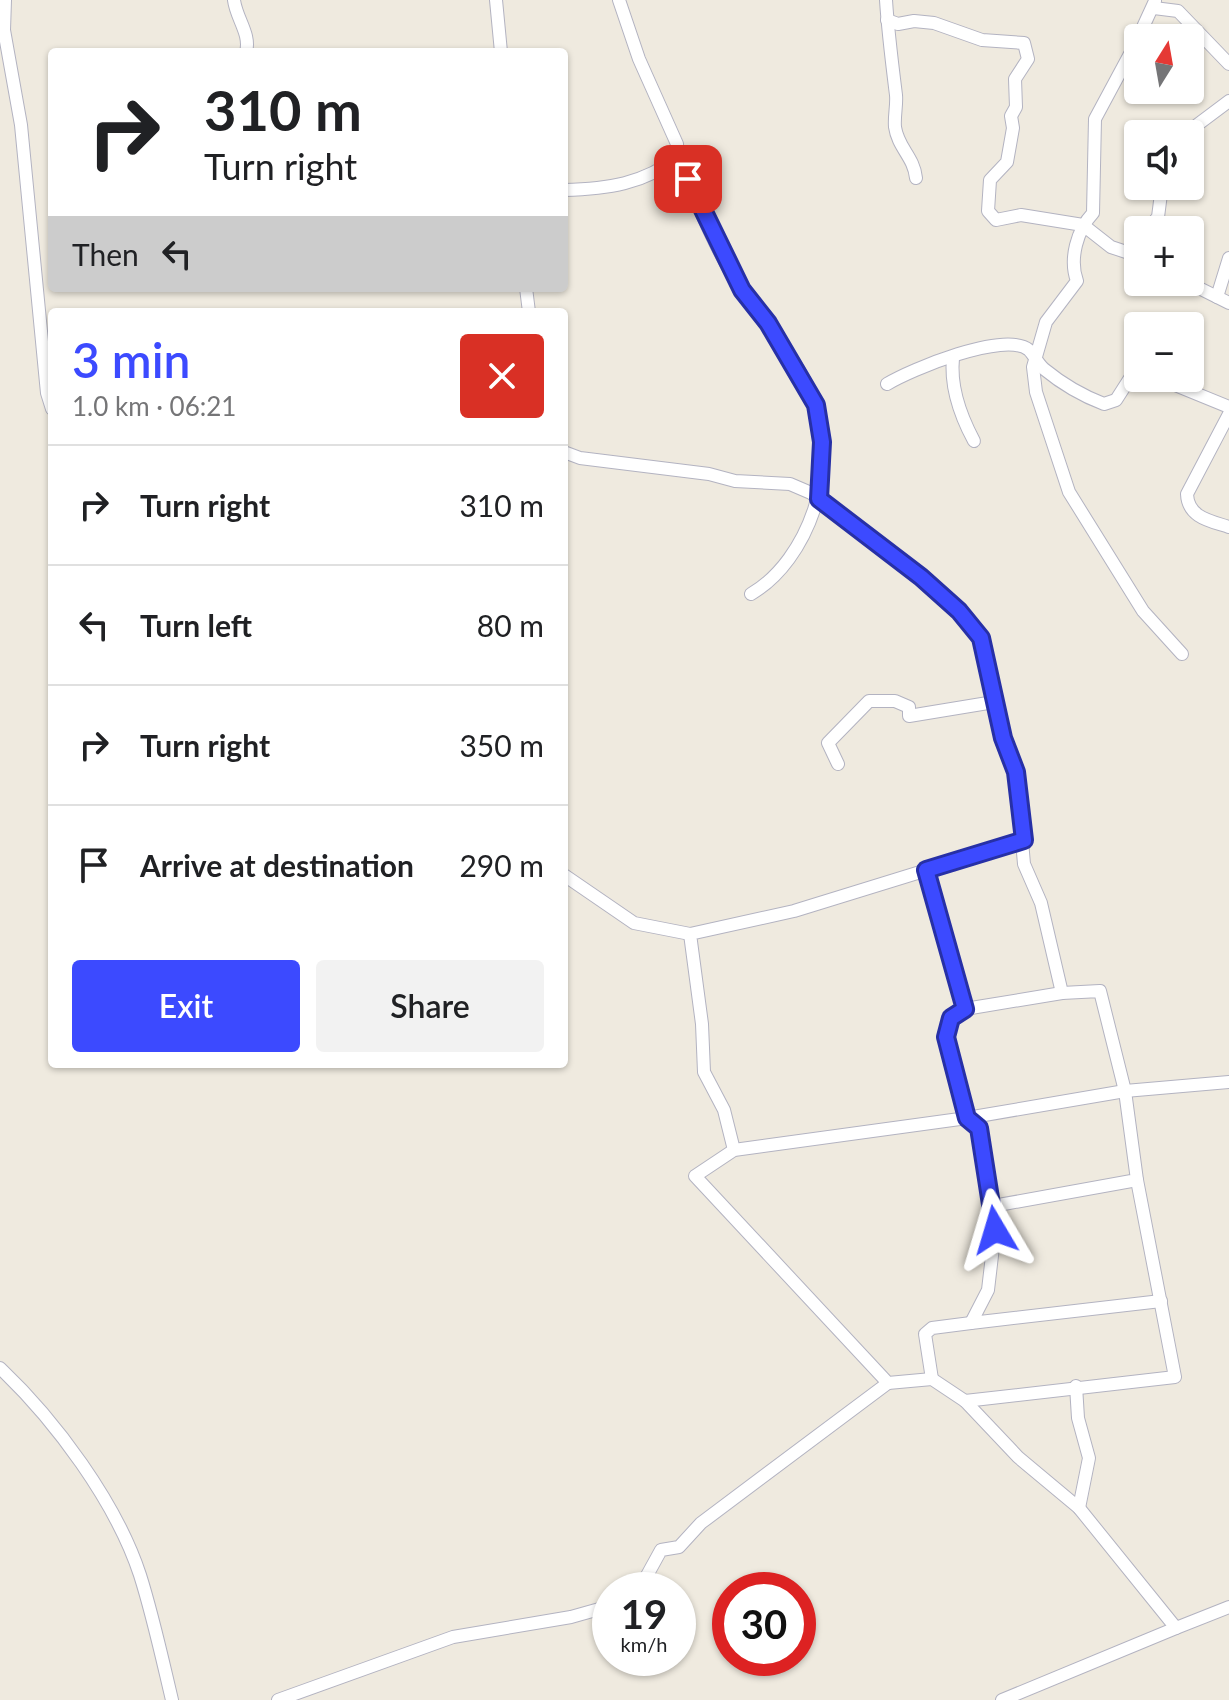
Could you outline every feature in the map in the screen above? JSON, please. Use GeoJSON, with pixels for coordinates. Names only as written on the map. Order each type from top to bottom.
{"type":"FeatureCollection","features":[{"type":"Feature","properties":{"kind":"street"},"geometry":{"type":"LineString","coordinates":[[5,0],[4,30],[21,125],[48,396]]}},
{"type":"Feature","properties":{"kind":"street"},"geometry":{"type":"LineString","coordinates":[[234,0],[236,16],[246,34],[246,48]]}},
{"type":"Feature","properties":{"kind":"street"},"geometry":{"type":"LineString","coordinates":[[496,0],[501,48]]}},
{"type":"Feature","properties":{"kind":"street"},"geometry":{"type":"LineString","coordinates":[[619,0],[639,59],[677,144],[678,157],[706,222],[742,290],[768,323],[816,405],[822,442],[819,499],[807,528],[789,556],[771,581],[751,594]]}},
{"type":"Feature","properties":{"kind":"street"},"geometry":{"type":"LineString","coordinates":[[886,0],[896,95],[895,127],[900,145],[915,162],[916,178]]}},
{"type":"Feature","properties":{"kind":"street"},"geometry":{"type":"LineString","coordinates":[[1145,24],[1155,4],[1178,11],[1229,64]]}},
{"type":"Feature","properties":{"kind":"street"},"geometry":{"type":"LineString","coordinates":[[887,20],[898,24],[914,21],[934,23],[982,40],[1024,43],[1028,59],[1024,70],[1015,79],[1016,107],[1011,116],[1013,128],[1007,162],[990,180],[988,211],[996,220],[1011,220],[1021,215],[1083,225],[1111,247],[1124,251]]}},
{"type":"Feature","properties":{"kind":"street"},"geometry":{"type":"LineString","coordinates":[[1124,64],[1095,119],[1093,213],[1083,225],[1072,267],[1077,281],[1046,322],[1034,359],[1036,392],[1069,492],[1143,611],[1182,654]]}},
{"type":"Feature","properties":{"kind":"street"},"geometry":{"type":"LineString","coordinates":[[1204,120],[1229,101]]}},
{"type":"Feature","properties":{"kind":"street"},"geometry":{"type":"LineString","coordinates":[[568,190],[620,187],[662,169],[678,157]]}},
{"type":"Feature","properties":{"kind":"street"},"geometry":{"type":"LineString","coordinates":[[1204,290],[1223,300],[1229,258]]}},
{"type":"Feature","properties":{"kind":"street"},"geometry":{"type":"LineString","coordinates":[[887,384],[912,369],[1010,343],[1029,350],[1034,359],[1064,384],[1104,404],[1116,400],[1124,388]]}},
{"type":"Feature","properties":{"kind":"street"},"geometry":{"type":"LineString","coordinates":[[953,358],[951,381],[961,418],[974,441]]}},
{"type":"Feature","properties":{"kind":"street"},"geometry":{"type":"LineString","coordinates":[[1192,392],[1229,407]]}},
{"type":"Feature","properties":{"kind":"street"},"geometry":{"type":"LineString","coordinates":[[1229,414],[1187,494],[1191,509],[1201,519],[1229,527]]}},
{"type":"Feature","properties":{"kind":"street"},"geometry":{"type":"LineString","coordinates":[[568,454],[580,458],[709,474],[735,481],[790,484],[819,499],[905,563],[969,622],[986,650],[994,702],[1016,772],[1024,864],[1041,903],[1062,993]]}},
{"type":"Feature","properties":{"kind":"street"},"geometry":{"type":"LineString","coordinates":[[838,764],[828,743],[869,701],[895,701],[909,707],[909,716],[994,702]]}},
{"type":"Feature","properties":{"kind":"street"},"geometry":{"type":"LineString","coordinates":[[568,878],[634,923],[690,934],[794,911],[1024,840]]}},
{"type":"Feature","properties":{"kind":"street"},"geometry":{"type":"LineString","coordinates":[[926,870],[965,1009]]}},
{"type":"Feature","properties":{"kind":"street"},"geometry":{"type":"LineString","coordinates":[[690,934],[702,1024],[704,1072],[724,1110],[734,1150]]}},
{"type":"Feature","properties":{"kind":"street"},"geometry":{"type":"LineString","coordinates":[[965,1401],[1175,1377],[1137,1180],[1125,1091],[1100,991],[1062,993],[965,1009],[951,1018],[946,1037],[967,1118],[979,1128],[995,1230],[988,1290],[971,1323]]}},
{"type":"Feature","properties":{"kind":"street"},"geometry":{"type":"LineString","coordinates":[[888,1383],[785,1268],[695,1176],[734,1150],[967,1118],[1125,1091],[1229,1082]]}},
{"type":"Feature","properties":{"kind":"street"},"geometry":{"type":"LineString","coordinates":[[993,1206],[1137,1180]]}},
{"type":"Feature","properties":{"kind":"street"},"geometry":{"type":"LineString","coordinates":[[932,1379],[925,1334],[932,1328],[1161,1301]]}},
{"type":"Feature","properties":{"kind":"street"},"geometry":{"type":"LineString","coordinates":[[0,1368],[26,1392],[94,1480],[139,1572],[172,1700]]}},
{"type":"Feature","properties":{"kind":"street"},"geometry":{"type":"LineString","coordinates":[[649,1572],[661,1550],[679,1547],[701,1523],[888,1383],[932,1379],[965,1401],[1018,1457],[1079,1508],[1176,1628]]}},
{"type":"Feature","properties":{"kind":"street"},"geometry":{"type":"LineString","coordinates":[[1076,1386],[1078,1418],[1089,1458],[1079,1508]]}},
{"type":"Feature","properties":{"kind":"street"},"geometry":{"type":"LineString","coordinates":[[1002,1700],[1229,1607]]}},
{"type":"Feature","properties":{"kind":"street"},"geometry":{"type":"LineString","coordinates":[[278,1700],[453,1637],[592,1611]]}},
{"type":"Feature","properties":{"kind":"route"},"geometry":{"type":"LineString","coordinates":[[688,179],[706,222],[742,290],[768,323],[816,405],[822,442],[819,499],[874,538],[959,611],[981,638],[986,650],[994,702],[1016,772],[1024,840],[926,870],[965,1009],[951,1018],[946,1037],[967,1118],[979,1128],[995,1230]]}}]}
